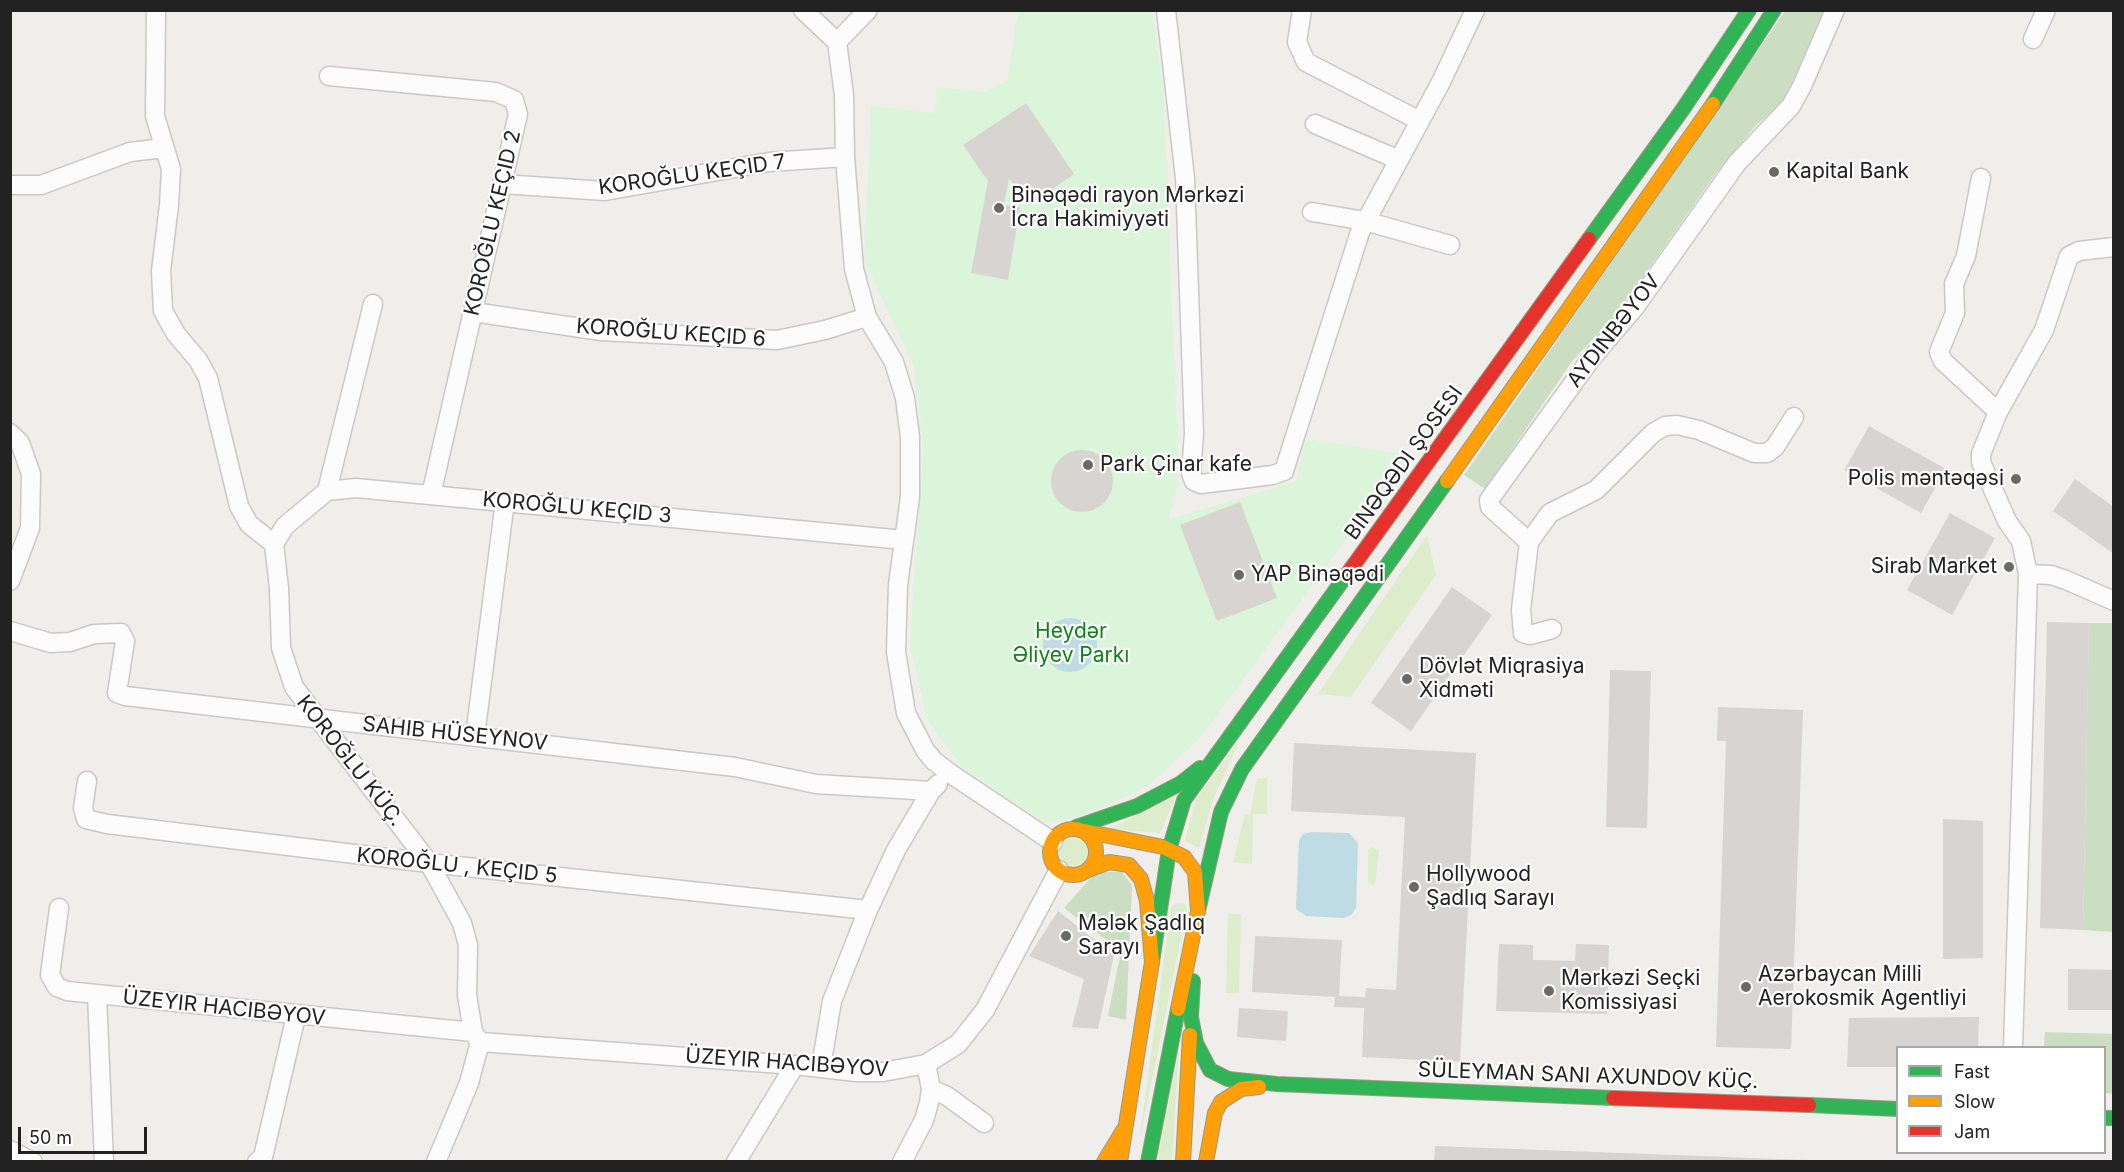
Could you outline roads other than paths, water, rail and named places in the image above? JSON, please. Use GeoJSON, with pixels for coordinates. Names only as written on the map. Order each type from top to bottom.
{"type":"FeatureCollection","features":[{"type":"Feature","properties":{"kind":"main road","name":"BINƏQƏDI ŞOSESI"},"geometry":{"type":"LineString","coordinates":[[1152,962],[1169,850],[1184,800],[1262,696],[1649,157],[1749,10]]}},
{"type":"Feature","properties":{"kind":"main road","name":"BINƏQƏDI ŞOSESI"},"geometry":{"type":"LineString","coordinates":[[1198,911],[1218,820],[1242,769],[1706,114],[1774,10]]}},
{"type":"Feature","properties":{"kind":"main road"},"geometry":{"type":"LineString","coordinates":[[1120,1161],[1152,962],[1147,901],[1137,873],[1121,862],[1102,863],[1073,875],[1059,870],[1051,857],[1053,842],[1059,834],[1147,801],[1181,783],[1215,756]]}},
{"type":"Feature","properties":{"kind":"main road"},"geometry":{"type":"LineString","coordinates":[[1074,830],[1169,850],[1184,857],[1195,872],[1198,911],[1195,930],[1148,1161]]}},
{"type":"Feature","properties":{"kind":"main road"},"geometry":{"type":"LineString","coordinates":[[1074,830],[1092,838],[1096,847],[1094,862],[1088,870]]}},
{"type":"Feature","properties":{"kind":"main road"},"geometry":{"type":"LineString","coordinates":[[1183,1161],[1195,930]]}},
{"type":"Feature","properties":{"kind":"main road"},"geometry":{"type":"LineString","coordinates":[[1191,1017],[1196,1043],[1210,1070],[1228,1079],[1277,1084]]}},
{"type":"Feature","properties":{"kind":"main road"},"geometry":{"type":"LineString","coordinates":[[1206,1161],[1215,1113],[1221,1102],[1230,1094],[1242,1089],[1277,1084]]}},
{"type":"Feature","properties":{"kind":"main road","name":"SÜLEYMAN SANI AXUNDOV KÜÇ."},"geometry":{"type":"LineString","coordinates":[[1277,1084],[1896,1109]]}},
{"type":"Feature","properties":{"kind":"main road"},"geometry":{"type":"LineString","coordinates":[[1104,1161],[1127,1125]]}},
{"type":"Feature","properties":{"kind":"street"},"geometry":{"type":"LineString","coordinates":[[156,10],[155,116],[171,169],[161,271],[163,311],[176,334],[198,360],[208,378],[239,506],[249,524],[274,544],[285,526],[327,491],[373,304]]}},
{"type":"Feature","properties":{"kind":"street"},"geometry":{"type":"LineString","coordinates":[[803,10],[837,42],[844,95],[845,158],[854,269],[867,317],[894,362],[905,398],[910,447],[910,497],[898,585],[896,652],[906,713],[925,750],[951,774],[1053,842]]}},
{"type":"Feature","properties":{"kind":"street"},"geometry":{"type":"LineString","coordinates":[[837,42],[868,10]]}},
{"type":"Feature","properties":{"kind":"street"},"geometry":{"type":"LineString","coordinates":[[1166,10],[1185,178],[1194,433],[1191,473],[1194,481],[1201,484],[1273,475],[1284,471],[1365,221],[1420,121],[1475,10]]}},
{"type":"Feature","properties":{"kind":"street"},"geometry":{"type":"LineString","coordinates":[[1302,10],[1297,42],[1306,62],[1420,121]]}},
{"type":"Feature","properties":{"kind":"street"},"geometry":{"type":"LineString","coordinates":[[1529,542],[1490,507],[1489,500],[1590,360],[1635,307],[1737,163],[1791,106],[1835,10]]}},
{"type":"Feature","properties":{"kind":"street"},"geometry":{"type":"LineString","coordinates":[[2033,39],[2046,10]]}},
{"type":"Feature","properties":{"kind":"street","name":"KOROĞLU KEÇID 2"},"geometry":{"type":"LineString","coordinates":[[329,76],[495,92],[514,100],[518,114],[431,495]]}},
{"type":"Feature","properties":{"kind":"street"},"geometry":{"type":"LineString","coordinates":[[1315,124],[1399,160]]}},
{"type":"Feature","properties":{"kind":"street"},"geometry":{"type":"LineString","coordinates":[[10,185],[41,185],[130,152],[164,148]]}},
{"type":"Feature","properties":{"kind":"street","name":"KOROĞLU KEÇID 7"},"geometry":{"type":"LineString","coordinates":[[502,184],[604,191],[768,162],[845,158]]}},
{"type":"Feature","properties":{"kind":"street"},"geometry":{"type":"LineString","coordinates":[[1981,178],[1966,256],[1954,284],[1955,313],[1939,352],[1943,361],[1998,412]]}},
{"type":"Feature","properties":{"kind":"street"},"geometry":{"type":"LineString","coordinates":[[1312,212],[1365,221],[1450,244]]}},
{"type":"Feature","properties":{"kind":"street"},"geometry":{"type":"LineString","coordinates":[[2013,1046],[2028,574],[2022,541],[2007,521],[1981,462],[1983,443],[2044,330],[2069,256],[2079,251],[2114,247]]}},
{"type":"Feature","properties":{"kind":"street","name":"KOROĞLU KEÇID 6"},"geometry":{"type":"LineString","coordinates":[[473,312],[601,331],[777,340],[825,330],[867,317]]}},
{"type":"Feature","properties":{"kind":"street"},"geometry":{"type":"LineString","coordinates":[[1552,629],[1530,635],[1523,633],[1521,610],[1529,542],[1550,513],[1596,490],[1653,433],[1665,426],[1677,424],[1699,430],[1754,453],[1767,453],[1775,447],[1794,417]]}},
{"type":"Feature","properties":{"kind":"street"},"geometry":{"type":"LineString","coordinates":[[10,433],[20,443],[31,474],[30,528],[10,581]]}},
{"type":"Feature","properties":{"kind":"street","name":"KOROĞLU KEÇID 3"},"geometry":{"type":"LineString","coordinates":[[327,491],[356,488],[904,540]]}},
{"type":"Feature","properties":{"kind":"street"},"geometry":{"type":"LineString","coordinates":[[475,736],[505,501]]}},
{"type":"Feature","properties":{"kind":"street","name":"KOROĞLU KÜÇ."},"geometry":{"type":"LineString","coordinates":[[274,544],[279,588],[281,648],[294,687],[429,863],[462,923],[468,945],[467,995],[477,1037],[469,1083],[436,1161]]}},
{"type":"Feature","properties":{"kind":"street"},"geometry":{"type":"LineString","coordinates":[[2028,574],[2051,575],[2114,601]]}},
{"type":"Feature","properties":{"kind":"street","name":"SAHIB HÜSEYNOV"},"geometry":{"type":"LineString","coordinates":[[10,631],[51,643],[70,642],[94,634],[121,633],[125,641],[117,693],[125,696],[735,767],[816,784],[931,791]]}},
{"type":"Feature","properties":{"kind":"street"},"geometry":{"type":"LineString","coordinates":[[821,1067],[832,1001],[867,910],[896,850],[931,791],[951,774]]}},
{"type":"Feature","properties":{"kind":"street","name":"KOROĞLU , KEÇID 5"},"geometry":{"type":"LineString","coordinates":[[87,781],[83,808],[86,819],[107,824],[429,863],[867,910]]}},
{"type":"Feature","properties":{"kind":"street"},"geometry":{"type":"LineString","coordinates":[[59,908],[50,975],[57,987],[67,991],[477,1037],[883,1072],[926,1064],[958,1044],[985,1010],[1059,870]]}},
{"type":"Feature","properties":{"kind":"street"},"geometry":{"type":"LineString","coordinates":[[97,994],[104,1161]]}},
{"type":"Feature","properties":{"kind":"street"},"geometry":{"type":"LineString","coordinates":[[257,1161],[263,1157],[296,1016]]}},
{"type":"Feature","properties":{"kind":"street"},"geometry":{"type":"LineString","coordinates":[[902,1161],[924,1120],[931,1089],[926,1064]]}},
{"type":"Feature","properties":{"kind":"street"},"geometry":{"type":"LineString","coordinates":[[736,1161],[795,1065]]}},
{"type":"Feature","properties":{"kind":"street"},"geometry":{"type":"LineString","coordinates":[[931,1089],[947,1096],[984,1123]]}},
{"type":"Feature","properties":{"kind":"street"},"geometry":{"type":"LineString","coordinates":[[10,1150],[33,1161]]}},
{"type":"Feature","properties":{"kind":"water"},"geometry":{"type":"Polygon","coordinates":[[[1065,618],[1075,618],[1085,622],[1093,630],[1097,645],[1093,660],[1085,668],[1075,672],[1065,672],[1055,668],[1047,660],[1043,650],[1043,640],[1047,630],[1055,622],[1065,618]]]}},
{"type":"Feature","properties":{"kind":"water"},"geometry":{"type":"Polygon","coordinates":[[[1312,832],[1349,833],[1358,843],[1356,908],[1351,915],[1344,918],[1306,916],[1296,909],[1299,840],[1303,834],[1312,832]]]}},
{"type":"Feature","properties":{"kind":"place","name":"Kapital Bank"},"geometry":{"type":"Point","coordinates":[1774,172]}},
{"type":"Feature","properties":{"kind":"place","name":"Binəqədi rayon Mərkəzi İcra Hakimiyyəti"},"geometry":{"type":"Point","coordinates":[999,208]}},
{"type":"Feature","properties":{"kind":"place","name":"Park Çinar kafe"},"geometry":{"type":"Point","coordinates":[1088,465]}},
{"type":"Feature","properties":{"kind":"place","name":"Polis məntəqəsi"},"geometry":{"type":"Point","coordinates":[2016,479]}},
{"type":"Feature","properties":{"kind":"place","name":"Sirab Market"},"geometry":{"type":"Point","coordinates":[2009,567]}},
{"type":"Feature","properties":{"kind":"place","name":"YAP Binəqədi"},"geometry":{"type":"Point","coordinates":[1239,575]}},
{"type":"Feature","properties":{"kind":"place","name":"Dövlət Miqrasiya Xidməti"},"geometry":{"type":"Point","coordinates":[1407,679]}},
{"type":"Feature","properties":{"kind":"place","name":"Hollywood Şadlıq Sarayı"},"geometry":{"type":"Point","coordinates":[1414,887]}},
{"type":"Feature","properties":{"kind":"place","name":"Mələk Şadlıq Sarayı"},"geometry":{"type":"Point","coordinates":[1066,936]}},
{"type":"Feature","properties":{"kind":"place","name":"Azərbaycan Milli Aerokosmik Agentliyi"},"geometry":{"type":"Point","coordinates":[1746,987]}},
{"type":"Feature","properties":{"kind":"place","name":"Mərkəzi Seçki Komissiyasi"},"geometry":{"type":"Point","coordinates":[1549,991]}},
{"type":"Feature","properties":{"kind":"park label","name":"Heydər Əliyev Parkı"},"geometry":{"type":"Point","coordinates":[1071,644]}}]}
